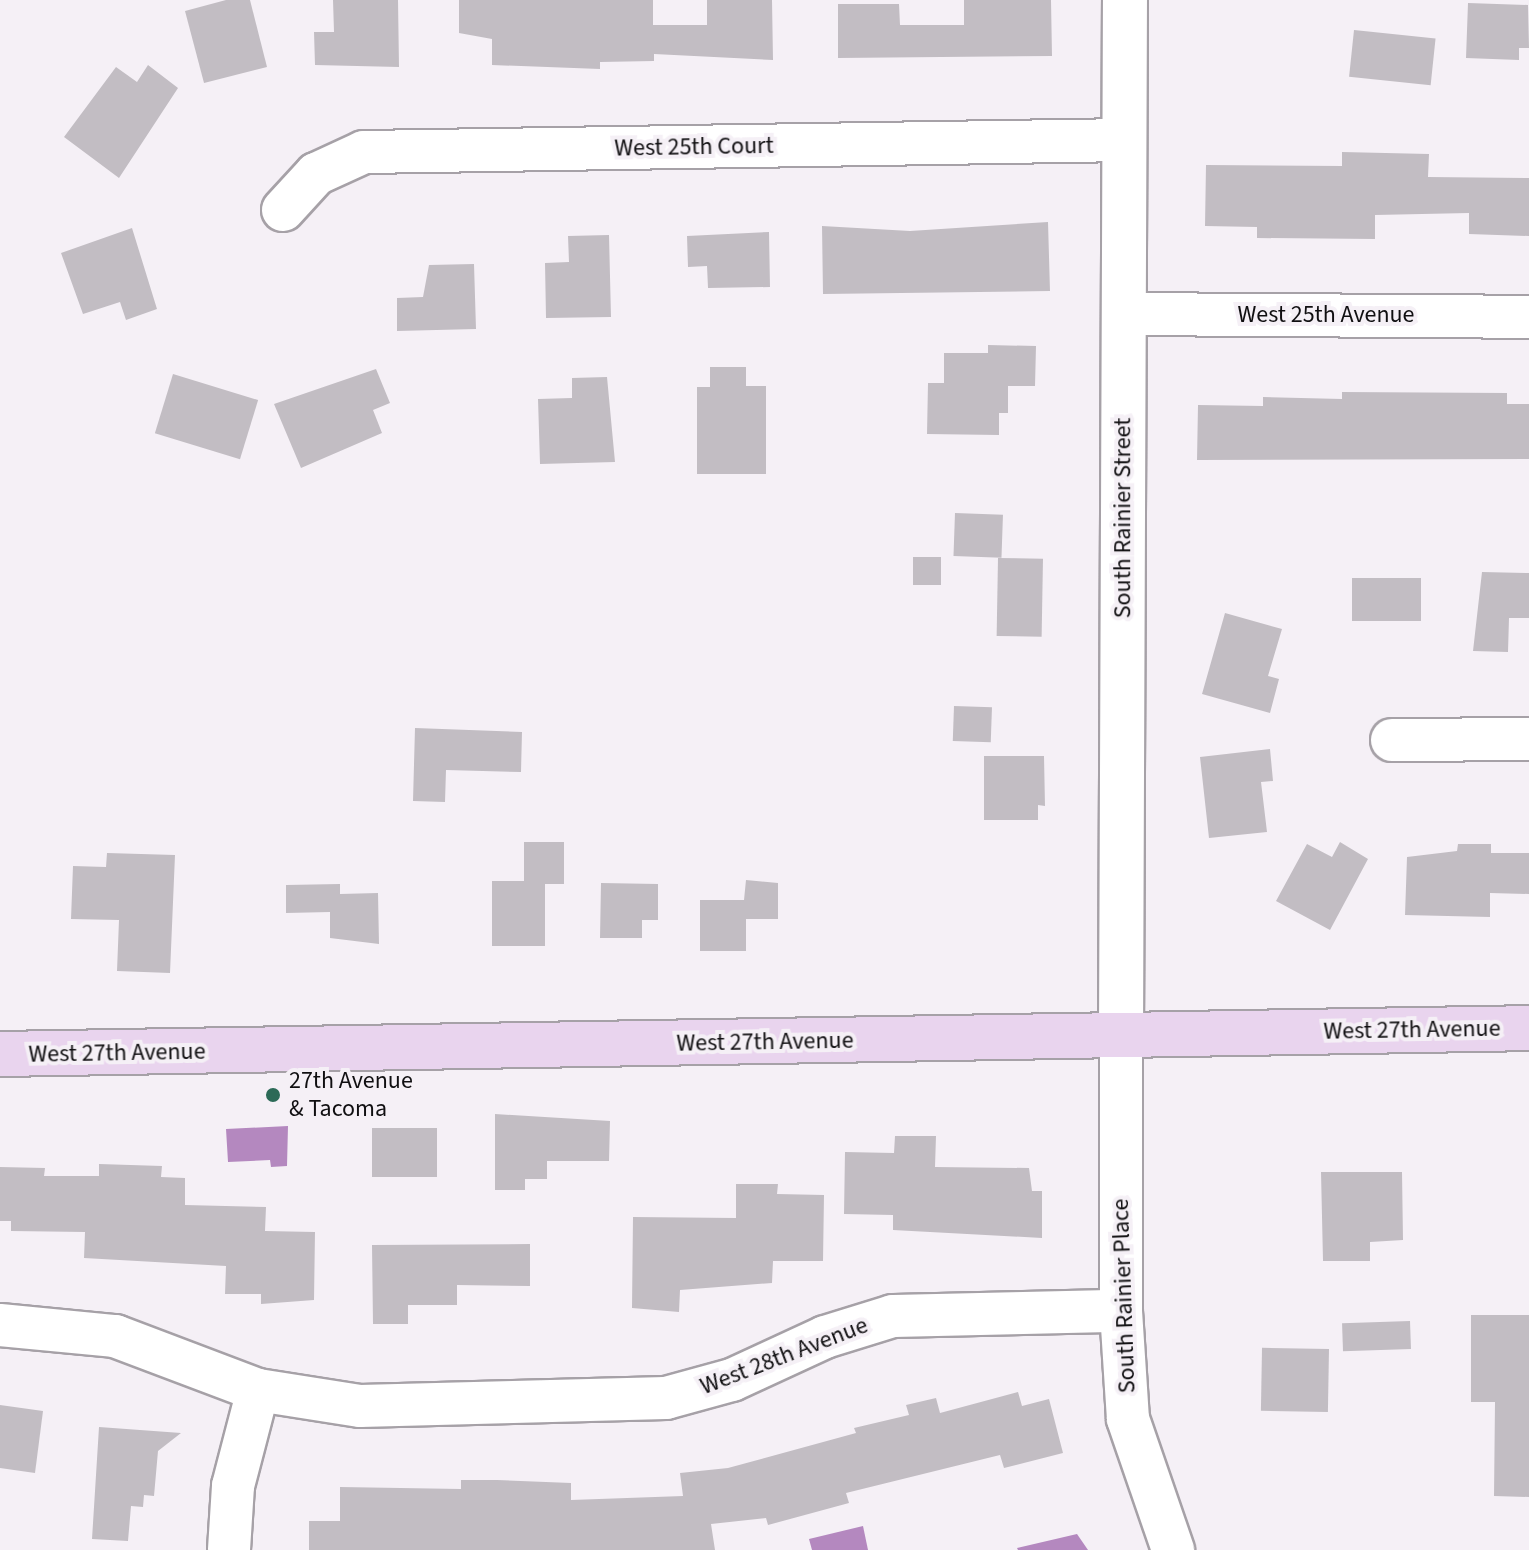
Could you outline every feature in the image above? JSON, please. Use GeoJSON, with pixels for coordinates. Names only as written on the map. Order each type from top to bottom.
{"type":"FeatureCollection","features":[{"type":"Feature","properties":{"kind":"main road","name":"West 27th Avenue"},"geometry":{"type":"LineString","coordinates":[[0,1054],[1529,1028]]}},
{"type":"Feature","properties":{"kind":"street","name":"South Rainier Street"},"geometry":{"type":"LineString","coordinates":[[1121,1035],[1125,0]]}},
{"type":"Feature","properties":{"kind":"street","name":"West 25th Court"},"geometry":{"type":"LineString","coordinates":[[283,210],[316,174],[364,152],[1125,140]]}},
{"type":"Feature","properties":{"kind":"street","name":"West 25th Avenue"},"geometry":{"type":"LineString","coordinates":[[1124,314],[1529,317]]}},
{"type":"Feature","properties":{"kind":"street"},"geometry":{"type":"LineString","coordinates":[[1392,740],[1529,739]]}},
{"type":"Feature","properties":{"kind":"street","name":"South Rainier Place"},"geometry":{"type":"LineString","coordinates":[[1121,1035],[1121,1311],[1128,1419],[1173,1550]]}},
{"type":"Feature","properties":{"kind":"street","name":"West 28th Avenue"},"geometry":{"type":"LineString","coordinates":[[0,1325],[115,1336],[258,1390],[296,1401],[360,1406],[666,1398],[732,1380],[825,1337],[893,1316],[1121,1311]]}},
{"type":"Feature","properties":{"kind":"street"},"geometry":{"type":"LineString","coordinates":[[229,1550],[233,1486],[258,1390]]}},
{"type":"Feature","properties":{"kind":"shaded area"},"geometry":{"type":"Polygon","coordinates":[[[288,1126],[287,1166],[271,1167],[270,1160],[228,1162],[226,1129],[288,1126]]]}},
{"type":"Feature","properties":{"kind":"shaded area"},"geometry":{"type":"Polygon","coordinates":[[[863,1526],[868,1550],[812,1550],[809,1539],[863,1526]]]}},
{"type":"Feature","properties":{"kind":"shaded area"},"geometry":{"type":"Polygon","coordinates":[[[1077,1534],[1088,1550],[1017,1548],[1077,1534]]]}},
{"type":"Feature","properties":{"kind":"building"},"geometry":{"type":"Polygon","coordinates":[[[226,0],[250,0],[267,67],[204,83],[185,11],[226,0]]]}},
{"type":"Feature","properties":{"kind":"building"},"geometry":{"type":"Polygon","coordinates":[[[333,0],[398,0],[399,67],[315,65],[314,32],[334,32],[333,0]]]}},
{"type":"Feature","properties":{"kind":"building"},"geometry":{"type":"Polygon","coordinates":[[[459,0],[653,0],[653,25],[707,25],[707,0],[772,0],[773,60],[654,54],[654,61],[600,62],[600,69],[492,65],[492,39],[459,33],[459,0]]]}},
{"type":"Feature","properties":{"kind":"building"},"geometry":{"type":"Polygon","coordinates":[[[964,0],[1051,0],[1052,56],[838,58],[838,4],[899,4],[900,25],[964,25],[964,0]]]}},
{"type":"Feature","properties":{"kind":"building"},"geometry":{"type":"Polygon","coordinates":[[[1468,3],[1528,5],[1529,48],[1519,48],[1519,60],[1466,58],[1468,3]]]}},
{"type":"Feature","properties":{"kind":"building"},"geometry":{"type":"Polygon","coordinates":[[[1354,30],[1436,39],[1431,85],[1349,77],[1354,30]]]}},
{"type":"Feature","properties":{"kind":"building"},"geometry":{"type":"Polygon","coordinates":[[[148,65],[178,88],[119,178],[64,137],[116,67],[137,82],[148,65]]]}},
{"type":"Feature","properties":{"kind":"building"},"geometry":{"type":"Polygon","coordinates":[[[1342,152],[1429,154],[1428,177],[1529,178],[1529,236],[1469,234],[1469,213],[1375,215],[1375,239],[1257,238],[1257,227],[1205,226],[1206,165],[1342,166],[1342,152]]]}},
{"type":"Feature","properties":{"kind":"building"},"geometry":{"type":"Polygon","coordinates":[[[1048,222],[1050,291],[823,294],[822,226],[910,231],[1048,222]]]}},
{"type":"Feature","properties":{"kind":"building"},"geometry":{"type":"Polygon","coordinates":[[[132,228],[157,309],[126,320],[120,302],[83,314],[61,253],[132,228]]]}},
{"type":"Feature","properties":{"kind":"building"},"geometry":{"type":"Polygon","coordinates":[[[769,232],[770,287],[708,288],[707,266],[688,267],[687,236],[769,232]]]}},
{"type":"Feature","properties":{"kind":"building"},"geometry":{"type":"Polygon","coordinates":[[[609,235],[611,317],[546,318],[545,263],[569,262],[568,236],[609,235]]]}},
{"type":"Feature","properties":{"kind":"building"},"geometry":{"type":"Polygon","coordinates":[[[474,264],[476,329],[397,331],[397,298],[423,297],[429,265],[474,264]]]}},
{"type":"Feature","properties":{"kind":"building"},"geometry":{"type":"Polygon","coordinates":[[[988,345],[1036,346],[1035,386],[1008,386],[1008,413],[999,413],[999,435],[927,434],[928,383],[944,383],[944,353],[988,353],[988,345]]]}},
{"type":"Feature","properties":{"kind":"building"},"geometry":{"type":"Polygon","coordinates":[[[710,367],[746,367],[746,386],[766,386],[766,474],[697,474],[697,387],[710,387],[710,367]]]}},
{"type":"Feature","properties":{"kind":"building"},"geometry":{"type":"Polygon","coordinates":[[[376,369],[390,403],[373,410],[382,433],[301,468],[274,404],[376,369]]]}},
{"type":"Feature","properties":{"kind":"building"},"geometry":{"type":"Polygon","coordinates":[[[173,374],[258,400],[240,459],[155,433],[173,374]]]}},
{"type":"Feature","properties":{"kind":"building"},"geometry":{"type":"Polygon","coordinates":[[[607,377],[615,462],[540,464],[538,399],[572,398],[572,378],[607,377]]]}},
{"type":"Feature","properties":{"kind":"building"},"geometry":{"type":"Polygon","coordinates":[[[1342,392],[1507,393],[1507,404],[1529,404],[1529,459],[1197,460],[1198,405],[1263,406],[1263,397],[1342,399],[1342,392]]]}},
{"type":"Feature","properties":{"kind":"building"},"geometry":{"type":"Polygon","coordinates":[[[955,513],[1003,515],[1001,558],[953,556],[955,513]]]}},
{"type":"Feature","properties":{"kind":"building"},"geometry":{"type":"Polygon","coordinates":[[[913,557],[941,557],[941,585],[913,585],[913,557]]]}},
{"type":"Feature","properties":{"kind":"building"},"geometry":{"type":"Polygon","coordinates":[[[998,558],[1043,559],[1042,637],[997,636],[998,558]]]}},
{"type":"Feature","properties":{"kind":"building"},"geometry":{"type":"Polygon","coordinates":[[[1482,572],[1529,573],[1529,618],[1509,618],[1508,652],[1473,651],[1482,572]]]}},
{"type":"Feature","properties":{"kind":"building"},"geometry":{"type":"Polygon","coordinates":[[[1352,578],[1421,578],[1421,621],[1352,621],[1352,578]]]}},
{"type":"Feature","properties":{"kind":"building"},"geometry":{"type":"Polygon","coordinates":[[[1225,613],[1282,629],[1268,676],[1279,679],[1270,713],[1202,694],[1225,613]]]}},
{"type":"Feature","properties":{"kind":"building"},"geometry":{"type":"Polygon","coordinates":[[[954,706],[992,707],[991,742],[953,741],[954,706]]]}},
{"type":"Feature","properties":{"kind":"building"},"geometry":{"type":"Polygon","coordinates":[[[415,728],[522,732],[521,772],[446,770],[445,802],[413,801],[415,728]]]}},
{"type":"Feature","properties":{"kind":"building"},"geometry":{"type":"Polygon","coordinates":[[[1270,749],[1273,781],[1261,782],[1267,832],[1209,838],[1200,757],[1270,749]]]}},
{"type":"Feature","properties":{"kind":"building"},"geometry":{"type":"Polygon","coordinates":[[[984,756],[1044,756],[1045,806],[1038,805],[1038,820],[984,820],[984,756]]]}},
{"type":"Feature","properties":{"kind":"building"},"geometry":{"type":"Polygon","coordinates":[[[524,842],[564,842],[564,884],[545,884],[545,946],[492,946],[492,881],[524,881],[524,842]]]}},
{"type":"Feature","properties":{"kind":"building"},"geometry":{"type":"Polygon","coordinates":[[[1340,842],[1368,859],[1330,930],[1276,901],[1307,844],[1332,857],[1340,842]]]}},
{"type":"Feature","properties":{"kind":"building"},"geometry":{"type":"Polygon","coordinates":[[[1458,844],[1491,844],[1491,853],[1529,853],[1529,894],[1490,893],[1490,917],[1405,915],[1407,857],[1457,851],[1458,844]]]}},
{"type":"Feature","properties":{"kind":"building"},"geometry":{"type":"Polygon","coordinates":[[[107,853],[175,855],[170,973],[117,971],[119,920],[71,919],[73,866],[106,867],[107,853]]]}},
{"type":"Feature","properties":{"kind":"building"},"geometry":{"type":"Polygon","coordinates":[[[746,880],[778,883],[778,919],[746,919],[746,951],[700,951],[700,900],[744,900],[746,880]]]}},
{"type":"Feature","properties":{"kind":"building"},"geometry":{"type":"Polygon","coordinates":[[[601,883],[658,884],[658,920],[642,920],[642,938],[600,938],[601,883]]]}},
{"type":"Feature","properties":{"kind":"building"},"geometry":{"type":"Polygon","coordinates":[[[340,884],[340,894],[378,893],[379,944],[330,938],[330,912],[286,913],[286,885],[340,884]]]}},
{"type":"Feature","properties":{"kind":"building"},"geometry":{"type":"Polygon","coordinates":[[[495,1114],[610,1121],[609,1161],[547,1161],[547,1179],[525,1179],[525,1190],[495,1190],[495,1114]]]}},
{"type":"Feature","properties":{"kind":"building"},"geometry":{"type":"Polygon","coordinates":[[[372,1128],[437,1128],[437,1177],[372,1177],[372,1128]]]}},
{"type":"Feature","properties":{"kind":"building"},"geometry":{"type":"Polygon","coordinates":[[[895,1136],[936,1136],[935,1167],[1029,1168],[1032,1191],[1042,1191],[1042,1238],[893,1230],[893,1215],[844,1214],[845,1152],[894,1153],[895,1136]]]}},
{"type":"Feature","properties":{"kind":"building"},"geometry":{"type":"Polygon","coordinates":[[[99,1164],[162,1166],[161,1177],[185,1178],[185,1205],[266,1207],[265,1231],[315,1232],[314,1300],[261,1304],[261,1294],[225,1294],[226,1266],[84,1258],[85,1232],[11,1231],[11,1221],[0,1221],[0,1167],[45,1168],[44,1176],[99,1176],[99,1164]]]}},
{"type":"Feature","properties":{"kind":"building"},"geometry":{"type":"Polygon","coordinates":[[[1321,1172],[1402,1172],[1403,1240],[1370,1242],[1370,1261],[1323,1261],[1321,1172]]]}},
{"type":"Feature","properties":{"kind":"building"},"geometry":{"type":"Polygon","coordinates":[[[736,1184],[778,1184],[777,1194],[824,1195],[823,1261],[773,1261],[772,1283],[680,1290],[679,1312],[632,1308],[633,1217],[736,1218],[736,1184]]]}},
{"type":"Feature","properties":{"kind":"building"},"geometry":{"type":"Polygon","coordinates":[[[530,1244],[530,1286],[457,1285],[457,1305],[408,1305],[408,1324],[373,1324],[372,1245],[530,1244]]]}},
{"type":"Feature","properties":{"kind":"building"},"geometry":{"type":"Polygon","coordinates":[[[1471,1315],[1529,1315],[1529,1497],[1494,1496],[1495,1402],[1471,1402],[1471,1315]]]}},
{"type":"Feature","properties":{"kind":"building"},"geometry":{"type":"Polygon","coordinates":[[[1410,1321],[1411,1349],[1343,1351],[1342,1323],[1410,1321]]]}},
{"type":"Feature","properties":{"kind":"building"},"geometry":{"type":"Polygon","coordinates":[[[1262,1348],[1329,1349],[1328,1412],[1261,1411],[1262,1348]]]}},
{"type":"Feature","properties":{"kind":"building"},"geometry":{"type":"Polygon","coordinates":[[[1018,1392],[1022,1406],[1049,1399],[1063,1453],[1004,1468],[1000,1455],[846,1493],[849,1503],[768,1525],[766,1518],[711,1524],[715,1550],[309,1550],[309,1521],[340,1521],[340,1487],[461,1489],[461,1480],[497,1480],[571,1483],[571,1500],[683,1496],[680,1473],[728,1468],[856,1433],[854,1428],[909,1415],[906,1405],[936,1398],[940,1413],[1018,1392]]]}},
{"type":"Feature","properties":{"kind":"building"},"geometry":{"type":"Polygon","coordinates":[[[0,1405],[43,1411],[35,1473],[0,1468],[0,1405]]]}},
{"type":"Feature","properties":{"kind":"building"},"geometry":{"type":"Polygon","coordinates":[[[99,1427],[181,1433],[158,1451],[154,1496],[144,1495],[143,1507],[131,1506],[128,1541],[92,1539],[99,1427]]]}},
{"type":"Feature","properties":{"kind":"place","name":"27th Avenue & Tacoma"},"geometry":{"type":"Point","coordinates":[273,1095]}}]}
